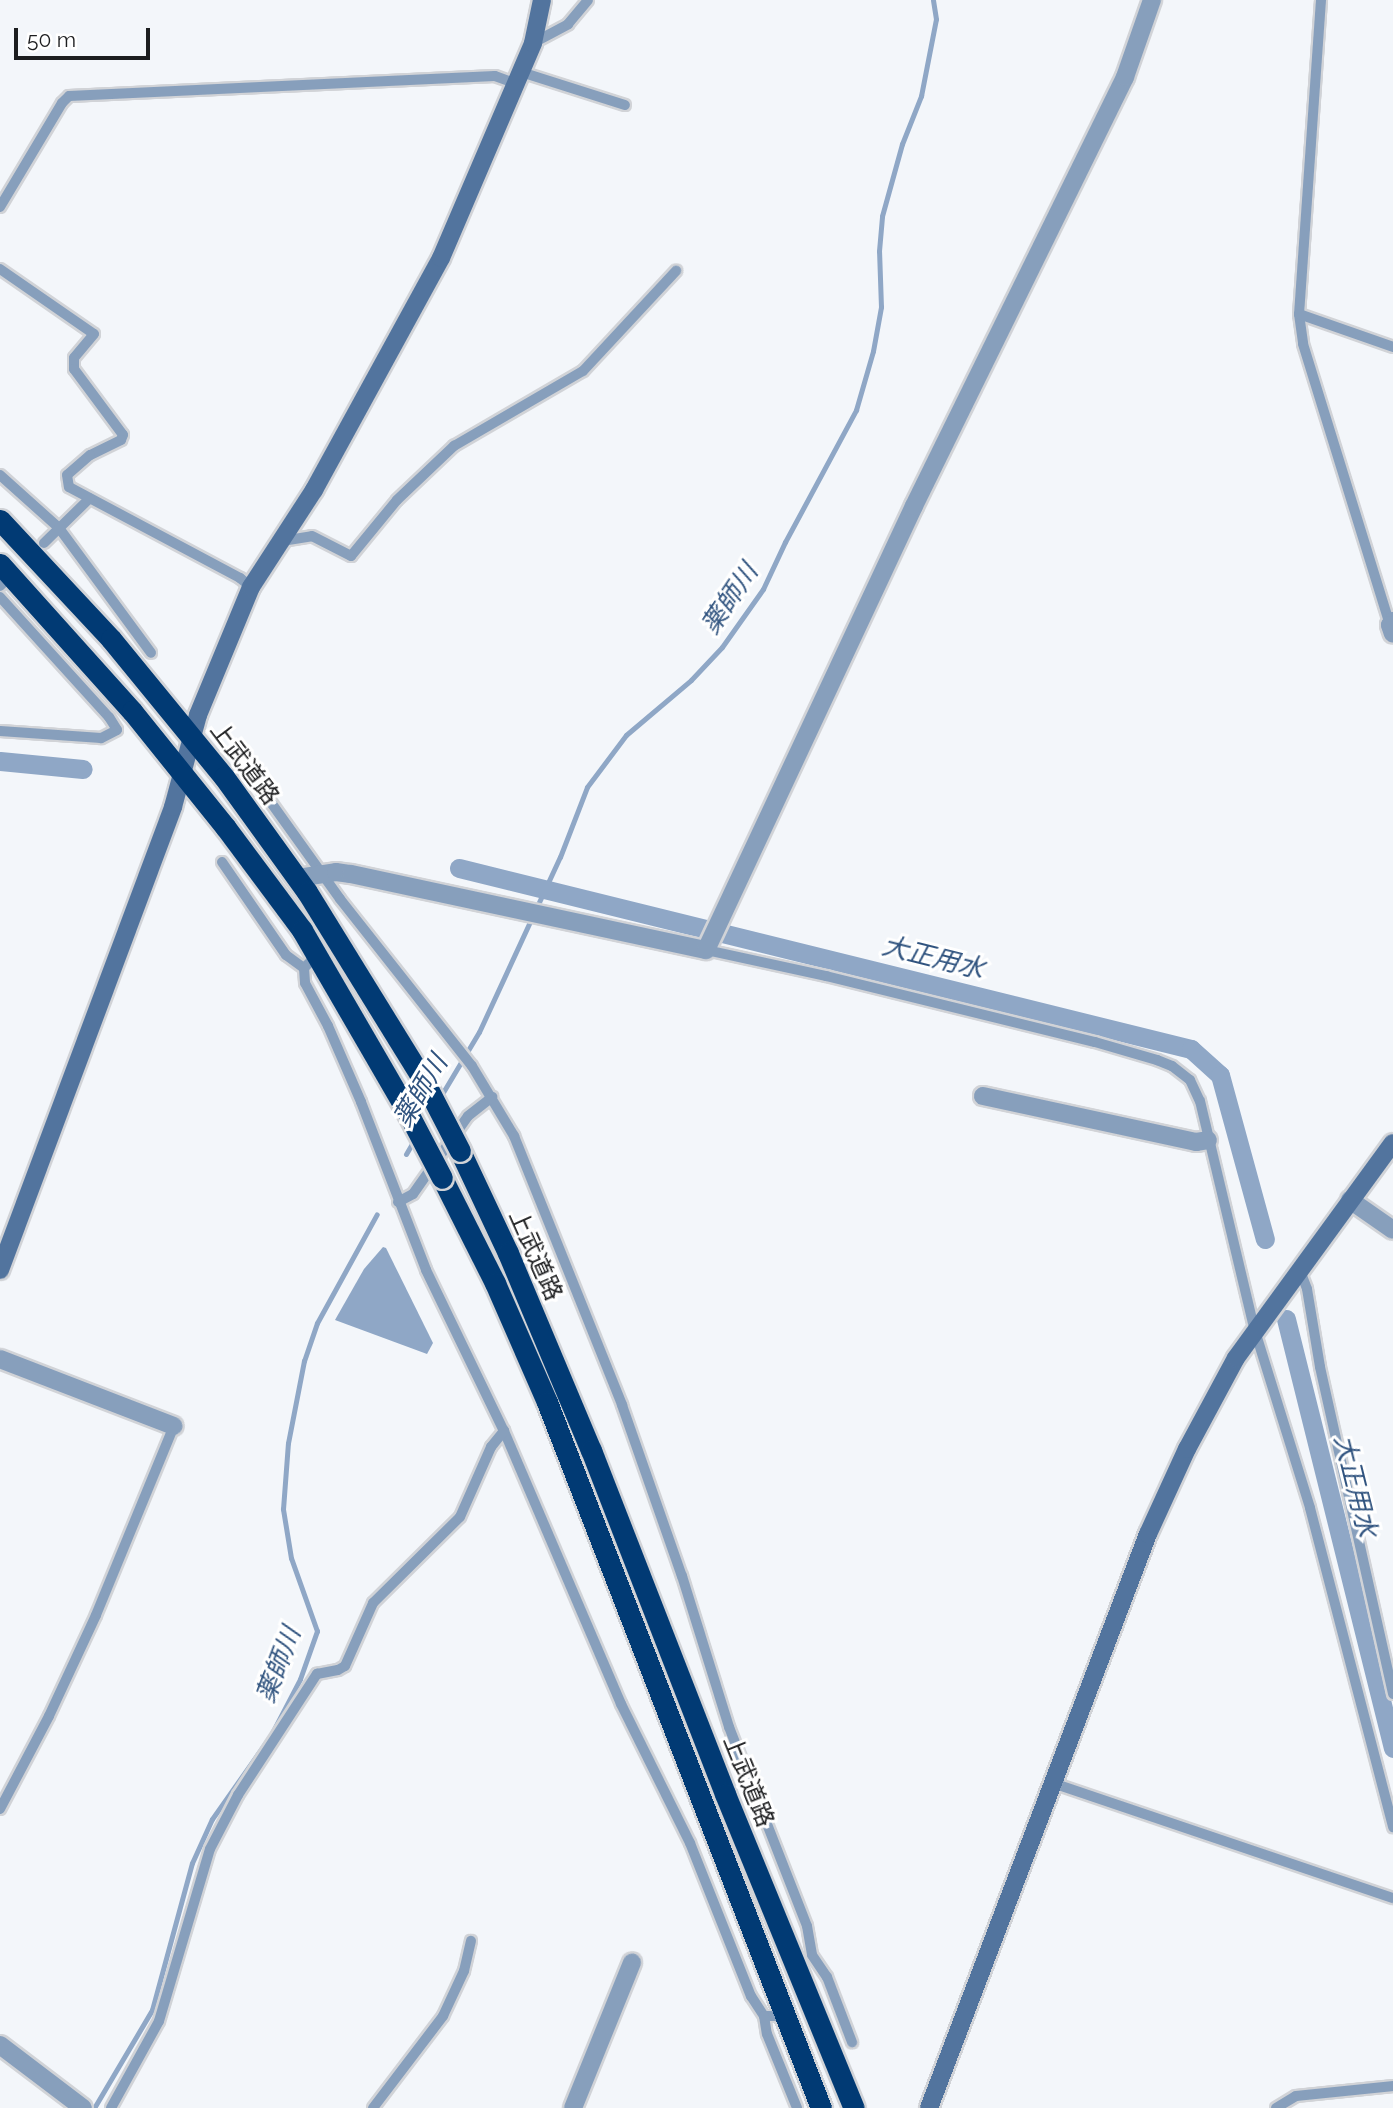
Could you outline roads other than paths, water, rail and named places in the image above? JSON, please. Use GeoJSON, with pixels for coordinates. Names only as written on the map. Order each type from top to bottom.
{"type":"FeatureCollection","features":[{"type":"Feature","properties":{"kind":"highway","name":"上武道路"},"geometry":{"type":"LineString","coordinates":[[0,520],[111,639],[193,737],[298,878],[426,1085],[508,1253],[586,1437],[725,1794],[804,1959],[854,2108]]}},
{"type":"Feature","properties":{"kind":"highway","name":"上武道路"},"geometry":{"type":"LineString","coordinates":[[1,578],[132,711],[184,774],[294,920],[310,962],[408,1113],[495,1283],[547,1402],[775,2016],[821,2108]]}},
{"type":"Feature","properties":{"kind":"street"},"geometry":{"type":"LineString","coordinates":[[0,1270],[184,774],[204,698],[251,587],[314,490],[441,258],[533,43],[542,0]]}},
{"type":"Feature","properties":{"kind":"street"},"geometry":{"type":"LineString","coordinates":[[298,878],[322,873],[351,874],[708,946],[914,506],[1125,77],[1152,0]]}},
{"type":"Feature","properties":{"kind":"street"},"geometry":{"type":"LineString","coordinates":[[983,1096],[1196,1142],[1208,1140]]}},
{"type":"Feature","properties":{"kind":"street"},"geometry":{"type":"LineString","coordinates":[[929,2108],[1148,1534],[1192,1439],[1236,1358],[1299,1267],[1393,1144]]}},
{"type":"Feature","properties":{"kind":"street"},"geometry":{"type":"LineString","coordinates":[[1350,1200],[1393,1230]]}},
{"type":"Feature","properties":{"kind":"street"},"geometry":{"type":"LineString","coordinates":[[0,1359],[174,1426]]}},
{"type":"Feature","properties":{"kind":"street"},"geometry":{"type":"LineString","coordinates":[[573,2108],[632,1963]]}},
{"type":"Feature","properties":{"kind":"street"},"geometry":{"type":"LineString","coordinates":[[0,2045],[79,2107]]}},
{"type":"Feature","properties":{"kind":"lane"},"geometry":{"type":"LineString","coordinates":[[533,43],[568,24],[588,0]]}},
{"type":"Feature","properties":{"kind":"lane"},"geometry":{"type":"LineString","coordinates":[[1321,0],[1299,314],[1303,344],[1392,627]]}},
{"type":"Feature","properties":{"kind":"lane"},"geometry":{"type":"LineString","coordinates":[[0,207],[62,103],[69,96],[495,76],[519,78],[625,105]]}},
{"type":"Feature","properties":{"kind":"lane"},"geometry":{"type":"LineString","coordinates":[[0,269],[94,334],[74,358],[74,369],[123,435],[121,440],[90,455],[67,475],[69,487],[240,578],[251,587]]}},
{"type":"Feature","properties":{"kind":"lane"},"geometry":{"type":"LineString","coordinates":[[279,542],[312,536],[351,556],[397,500],[454,446],[583,371],[676,271]]}},
{"type":"Feature","properties":{"kind":"lane"},"geometry":{"type":"LineString","coordinates":[[1299,314],[1393,347]]}},
{"type":"Feature","properties":{"kind":"lane"},"geometry":{"type":"LineString","coordinates":[[0,475],[59,528],[152,653]]}},
{"type":"Feature","properties":{"kind":"lane"},"geometry":{"type":"LineString","coordinates":[[44,542],[90,498]]}},
{"type":"Feature","properties":{"kind":"lane"},"geometry":{"type":"LineString","coordinates":[[0,597],[109,717],[117,730],[101,738],[0,731]]}},
{"type":"Feature","properties":{"kind":"lane"},"geometry":{"type":"LineString","coordinates":[[262,790],[322,873],[472,1066],[492,1097],[538,1193],[622,1405],[677,1563],[729,1727],[807,1926],[804,1959],[827,1977],[852,2042]]}},
{"type":"Feature","properties":{"kind":"lane"},"geometry":{"type":"LineString","coordinates":[[222,862],[286,955],[310,962],[305,982],[328,1026],[426,1270],[504,1431],[600,1657],[690,1843],[751,1996],[775,2016],[767,2034],[797,2108]]}},
{"type":"Feature","properties":{"kind":"lane"},"geometry":{"type":"LineString","coordinates":[[708,946],[1157,1060],[1172,1066],[1190,1080],[1200,1101],[1255,1331],[1310,1508],[1393,1827]]}},
{"type":"Feature","properties":{"kind":"lane"},"geometry":{"type":"LineString","coordinates":[[398,1202],[413,1194],[468,1116],[492,1097]]}},
{"type":"Feature","properties":{"kind":"lane"},"geometry":{"type":"LineString","coordinates":[[1299,1267],[1307,1289],[1323,1381],[1393,1694]]}},
{"type":"Feature","properties":{"kind":"lane"},"geometry":{"type":"LineString","coordinates":[[0,1809],[49,1716],[96,1615],[174,1426]]}},
{"type":"Feature","properties":{"kind":"lane"},"geometry":{"type":"LineString","coordinates":[[111,2108],[159,2021],[211,1849],[238,1795],[317,1674],[338,1670],[345,1665],[373,1603],[460,1517],[491,1447],[504,1431]]}},
{"type":"Feature","properties":{"kind":"lane"},"geometry":{"type":"LineString","coordinates":[[1053,1783],[1393,1898]]}},
{"type":"Feature","properties":{"kind":"lane"},"geometry":{"type":"LineString","coordinates":[[373,2108],[443,2016],[464,1971],[471,1941]]}},
{"type":"Feature","properties":{"kind":"lane"},"geometry":{"type":"LineString","coordinates":[[1276,2108],[1296,2095],[1393,2086]]}},
{"type":"Feature","properties":{"kind":"water"},"geometry":{"type":"Polygon","coordinates":[[[383,1247],[386,1248],[433,1343],[427,1354],[335,1320],[364,1269],[383,1247]]]}},
{"type":"Feature","properties":{"kind":"waterway","name":"薬師川"},"geometry":{"type":"LineString","coordinates":[[439,1099],[479,1032],[560,857],[587,787],[626,735],[691,680],[722,647],[763,589],[785,542],[856,410],[873,351],[881,307],[879,251],[882,216],[902,144],[921,96],[936,19],[933,0]]}},
{"type":"Feature","properties":{"kind":"waterway","name":"大正用水"},"geometry":{"type":"LineString","coordinates":[[0,761],[83,769]]}},
{"type":"Feature","properties":{"kind":"waterway","name":"大正用水"},"geometry":{"type":"LineString","coordinates":[[459,868],[1191,1049],[1220,1075],[1265,1239]]}},
{"type":"Feature","properties":{"kind":"waterway","name":"薬師川"},"geometry":{"type":"LineString","coordinates":[[406,1154],[416,1137]]}},
{"type":"Feature","properties":{"kind":"waterway","name":"薬師川"},"geometry":{"type":"LineString","coordinates":[[94,2108],[152,2010],[192,1863],[212,1819],[271,1735],[300,1679],[317,1631],[291,1558],[283,1509],[288,1443],[304,1361],[317,1323],[377,1214]]}},
{"type":"Feature","properties":{"kind":"waterway","name":"大正用水"},"geometry":{"type":"LineString","coordinates":[[1286,1319],[1393,1748]]}}]}
